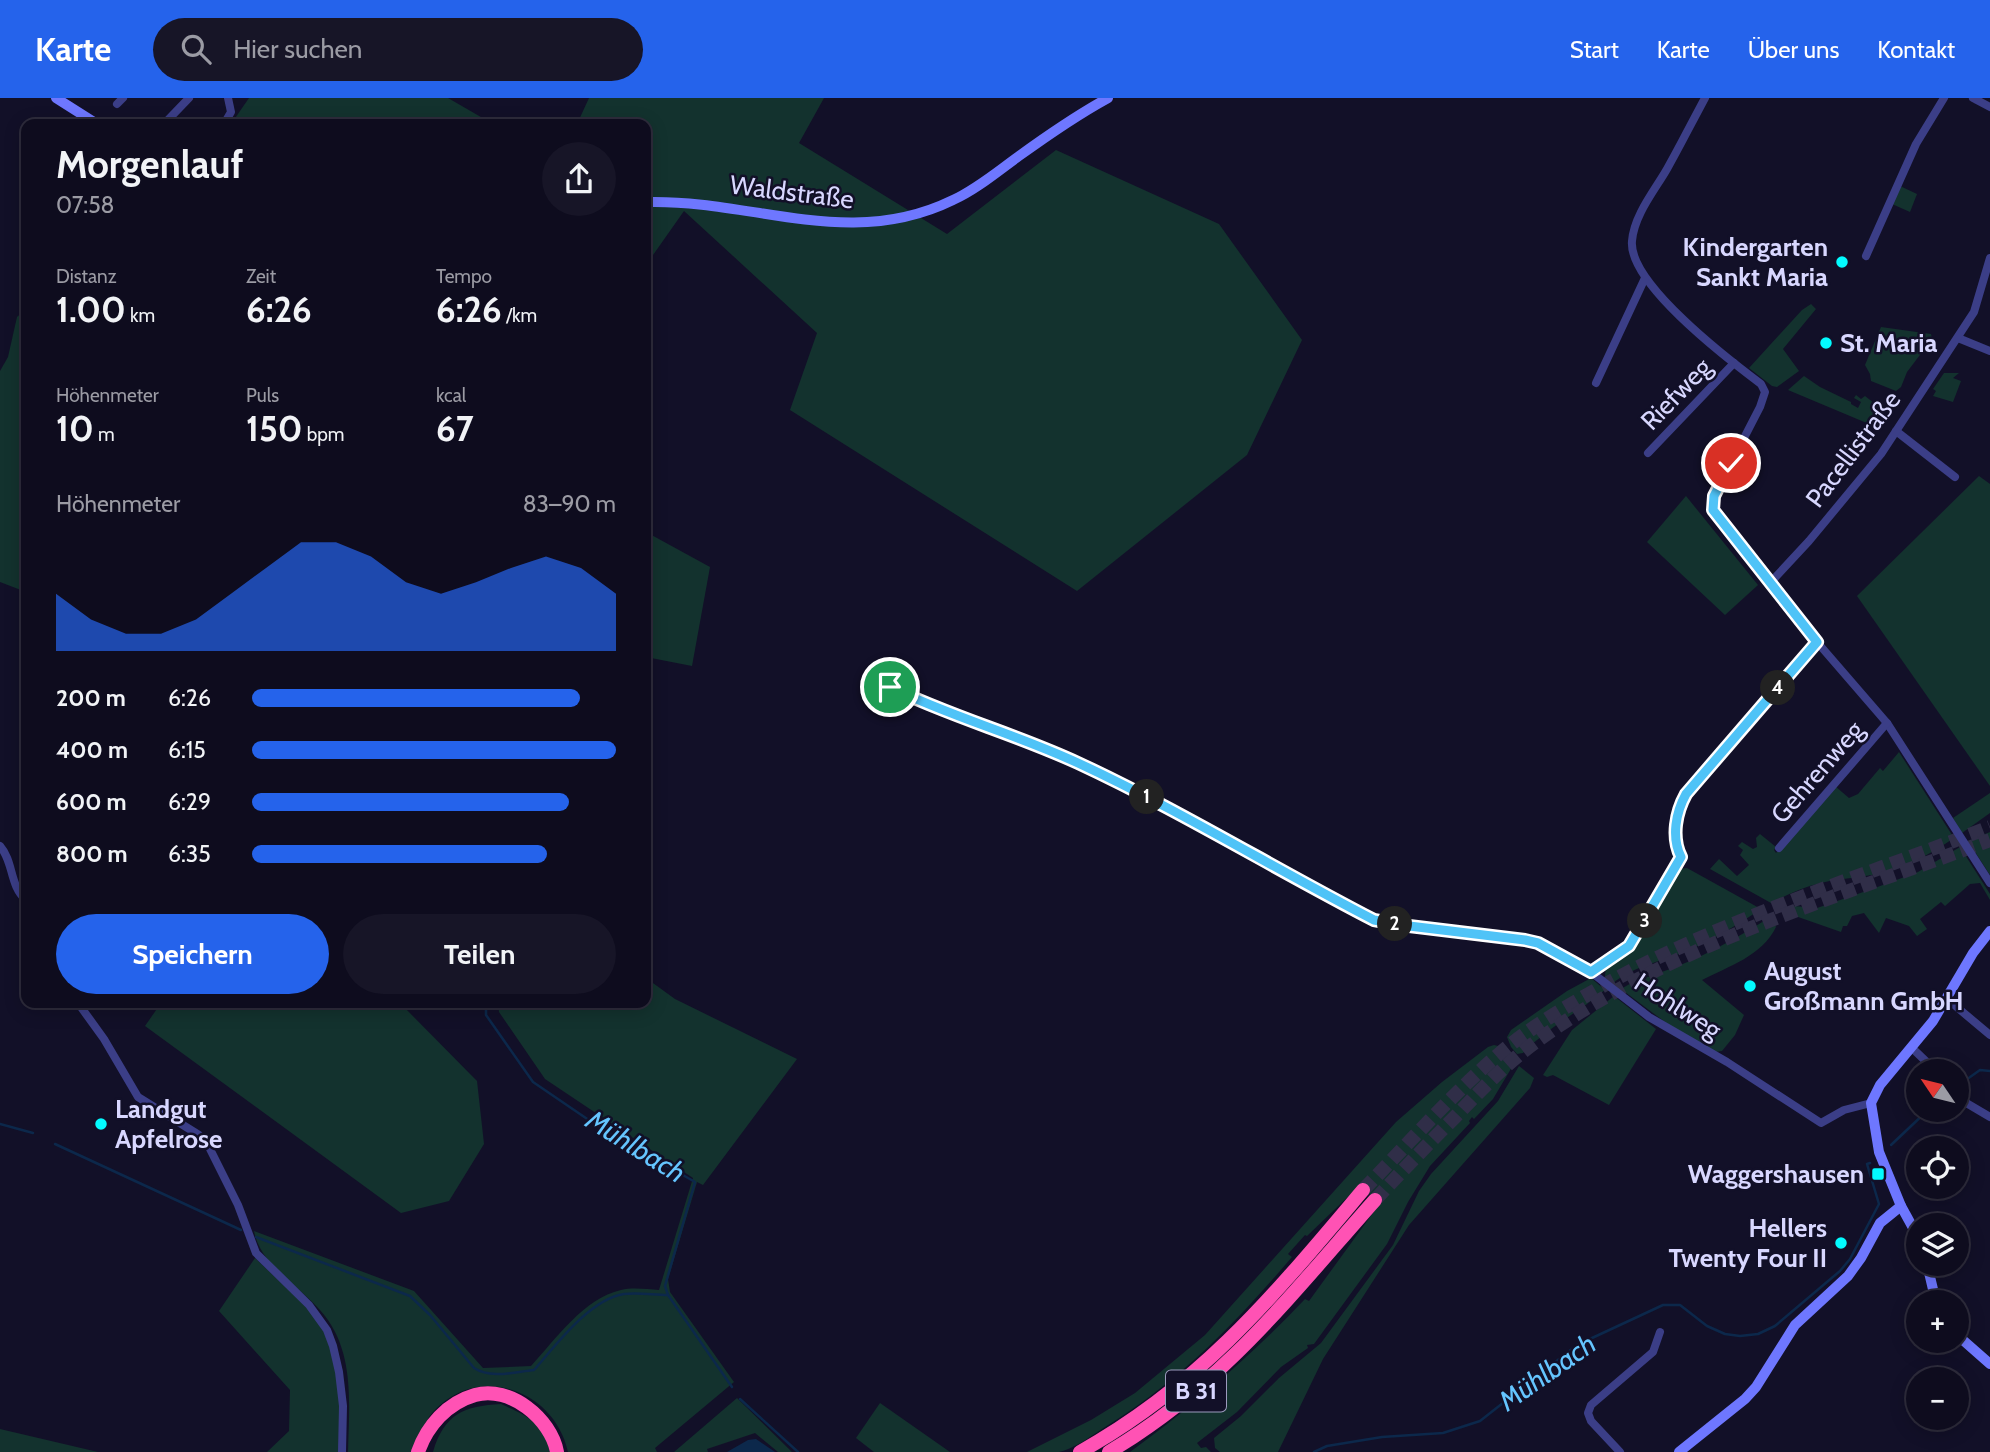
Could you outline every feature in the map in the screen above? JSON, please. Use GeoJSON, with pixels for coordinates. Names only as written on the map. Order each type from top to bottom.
{"type":"FeatureCollection","features":[{"type":"Feature","properties":{"kind":"highway","name":"B 31"},"geometry":{"type":"LineString","coordinates":[[1080,1452],[1139,1416],[1205,1364],[1266,1304],[1363,1190]]}},
{"type":"Feature","properties":{"kind":"highway","name":"B 31"},"geometry":{"type":"LineString","coordinates":[[1109,1452],[1174,1409],[1234,1357],[1273,1318],[1375,1200]]}},
{"type":"Feature","properties":{"kind":"highway"},"geometry":{"type":"LineString","coordinates":[[418,1452],[435,1422],[446,1410],[477,1394],[506,1398],[538,1415],[549,1429],[557,1452]]}},
{"type":"Feature","properties":{"kind":"highway"},"geometry":{"type":"LineString","coordinates":[[425,1452],[435,1422]]}},
{"type":"Feature","properties":{"kind":"street"},"geometry":{"type":"LineString","coordinates":[[56,98],[89,119]]}},
{"type":"Feature","properties":{"kind":"street"},"geometry":{"type":"LineString","coordinates":[[169,119],[189,98]]}},
{"type":"Feature","properties":{"kind":"street"},"geometry":{"type":"LineString","coordinates":[[227,119],[231,112],[228,98]]}},
{"type":"Feature","properties":{"kind":"street","name":"Waldstraße"},"geometry":{"type":"LineString","coordinates":[[651,202],[733,208],[810,221],[854,224],[897,220],[956,199],[1062,125],[1108,98]]}},
{"type":"Feature","properties":{"kind":"street"},"geometry":{"type":"LineString","coordinates":[[1705,98],[1640,217],[1632,242],[1635,257],[1645,278],[1681,316],[1761,384],[1765,392],[1714,496],[1713,510],[1817,642],[1887,723],[1990,883]]}},
{"type":"Feature","properties":{"kind":"street"},"geometry":{"type":"LineString","coordinates":[[1866,256],[1916,144],[1944,98]]}},
{"type":"Feature","properties":{"kind":"street"},"geometry":{"type":"LineString","coordinates":[[1973,98],[1990,107]]}},
{"type":"Feature","properties":{"kind":"street","name":"Pacellistraße"},"geometry":{"type":"LineString","coordinates":[[1771,582],[1840,504],[1896,431],[1974,312],[1990,258]]}},
{"type":"Feature","properties":{"kind":"street"},"geometry":{"type":"LineString","coordinates":[[1596,383],[1645,278]]}},
{"type":"Feature","properties":{"kind":"street"},"geometry":{"type":"LineString","coordinates":[[1958,338],[1990,351]]}},
{"type":"Feature","properties":{"kind":"street","name":"Riefweg"},"geometry":{"type":"LineString","coordinates":[[1648,453],[1734,363]]}},
{"type":"Feature","properties":{"kind":"street"},"geometry":{"type":"LineString","coordinates":[[1896,431],[1955,477]]}},
{"type":"Feature","properties":{"kind":"street"},"geometry":{"type":"LineString","coordinates":[[1591,972],[1629,946],[1681,857],[1676,843],[1678,809],[1686,794],[1817,642]]}},
{"type":"Feature","properties":{"kind":"street","name":"Hohlweg"},"geometry":{"type":"LineString","coordinates":[[890,687],[930,707],[1076,762],[1374,920],[1538,943],[1591,972],[1649,1017],[1727,1062],[1821,1123],[1844,1110],[1871,1103]]}},
{"type":"Feature","properties":{"kind":"street","name":"Gehrenweg"},"geometry":{"type":"LineString","coordinates":[[1779,848],[1887,723]]}},
{"type":"Feature","properties":{"kind":"street"},"geometry":{"type":"LineString","coordinates":[[0,846],[10,863],[12,879],[21,895]]}},
{"type":"Feature","properties":{"kind":"street"},"geometry":{"type":"LineString","coordinates":[[1906,1216],[1879,1152],[1871,1103],[1880,1085],[1933,1021],[1973,953],[1990,931]]}},
{"type":"Feature","properties":{"kind":"street"},"geometry":{"type":"LineString","coordinates":[[1946,998],[1990,1035]]}},
{"type":"Feature","properties":{"kind":"street"},"geometry":{"type":"LineString","coordinates":[[82,1008],[104,1039],[138,1097],[199,1135],[209,1147],[239,1205],[256,1252],[309,1305],[327,1330],[339,1372],[343,1406],[342,1452]]}},
{"type":"Feature","properties":{"kind":"street"},"geometry":{"type":"LineString","coordinates":[[1911,1047],[1924,1059]]}},
{"type":"Feature","properties":{"kind":"street"},"geometry":{"type":"LineString","coordinates":[[1969,1105],[1990,1117]]}},
{"type":"Feature","properties":{"kind":"street"},"geometry":{"type":"LineString","coordinates":[[1679,1452],[1756,1387],[1795,1325],[1848,1276],[1880,1223],[1900,1206]]}},
{"type":"Feature","properties":{"kind":"street"},"geometry":{"type":"LineString","coordinates":[[1619,1452],[1591,1421],[1588,1413],[1591,1405],[1653,1352],[1660,1332]]}},
{"type":"Feature","properties":{"kind":"street"},"geometry":{"type":"LineString","coordinates":[[1969,1345],[1990,1364]]}},
{"type":"Feature","properties":{"kind":"green space"},"geometry":{"type":"Polygon","coordinates":[[[249,98],[448,98],[484,119],[234,119],[249,98]]]}},
{"type":"Feature","properties":{"kind":"green space"},"geometry":{"type":"Polygon","coordinates":[[[589,98],[824,98],[799,143],[947,234],[1056,150],[1219,224],[1302,340],[1247,455],[1077,591],[790,410],[817,333],[684,211],[651,258],[651,119],[579,119],[589,98]]]}},
{"type":"Feature","properties":{"kind":"green space"},"geometry":{"type":"Polygon","coordinates":[[[1900,186],[1917,194],[1910,212],[1892,204],[1900,186]]]}},
{"type":"Feature","properties":{"kind":"green space"},"geometry":{"type":"Polygon","coordinates":[[[1811,304],[1816,309],[1783,349],[1799,371],[1777,387],[1772,386],[1749,368],[1802,310],[1811,304]]]}},
{"type":"Feature","properties":{"kind":"green space"},"geometry":{"type":"Polygon","coordinates":[[[21,313],[21,590],[0,582],[0,371],[8,357],[17,317],[21,313]]]}},
{"type":"Feature","properties":{"kind":"green space"},"geometry":{"type":"Polygon","coordinates":[[[1881,327],[1931,334],[1932,339],[1896,391],[1871,381],[1865,365],[1881,327]]]}},
{"type":"Feature","properties":{"kind":"green space"},"geometry":{"type":"Polygon","coordinates":[[[1944,373],[1959,373],[1953,378],[1961,381],[1953,402],[1933,396],[1936,391],[1933,389],[1944,373]]]}},
{"type":"Feature","properties":{"kind":"green space"},"geometry":{"type":"Polygon","coordinates":[[[1804,376],[1858,408],[1861,402],[1854,398],[1856,395],[1861,399],[1865,396],[1879,407],[1869,424],[1788,390],[1804,376]]]}},
{"type":"Feature","properties":{"kind":"green space"},"geometry":{"type":"Polygon","coordinates":[[[1979,476],[1990,484],[1990,786],[1857,596],[1979,476]]]}},
{"type":"Feature","properties":{"kind":"green space"},"geometry":{"type":"Polygon","coordinates":[[[1686,496],[1758,585],[1725,615],[1647,542],[1686,496]]]}},
{"type":"Feature","properties":{"kind":"green space"},"geometry":{"type":"Polygon","coordinates":[[[651,535],[710,567],[692,666],[651,658],[651,535]]]}},
{"type":"Feature","properties":{"kind":"green space"},"geometry":{"type":"Polygon","coordinates":[[[1899,752],[1954,838],[1937,849],[1890,870],[1814,885],[1771,903],[1710,869],[1719,859],[1737,876],[1749,865],[1740,855],[1743,850],[1738,846],[1742,842],[1753,849],[1757,847],[1756,838],[1760,834],[1776,847],[1776,853],[1835,786],[1849,798],[1858,794],[1880,768],[1883,771],[1899,752]]]}},
{"type":"Feature","properties":{"kind":"green space"},"geometry":{"type":"Polygon","coordinates":[[[1990,793],[1990,813],[1962,833],[1953,818],[1990,793]]]}},
{"type":"Feature","properties":{"kind":"green space"},"geometry":{"type":"Polygon","coordinates":[[[1990,832],[1990,875],[1968,841],[1990,832]]]}},
{"type":"Feature","properties":{"kind":"green space"},"geometry":{"type":"Polygon","coordinates":[[[1960,847],[1990,894],[1990,900],[1980,883],[1970,884],[1945,906],[1941,902],[1920,919],[1927,929],[1917,936],[1909,926],[1886,918],[1879,933],[1864,913],[1852,916],[1841,932],[1781,911],[1794,906],[1817,908],[1872,889],[1918,872],[1960,847]]]}},
{"type":"Feature","properties":{"kind":"green space"},"geometry":{"type":"Polygon","coordinates":[[[1687,868],[1761,909],[1707,942],[1639,968],[1612,984],[1605,976],[1606,966],[1632,947],[1674,874],[1679,869],[1687,868]]]}},
{"type":"Feature","properties":{"kind":"green space"},"geometry":{"type":"Polygon","coordinates":[[[1772,916],[1776,927],[1762,946],[1744,959],[1702,980],[1744,1015],[1735,1035],[1722,1051],[1715,1052],[1669,1025],[1621,989],[1640,978],[1659,975],[1703,955],[1772,916]]]}},
{"type":"Feature","properties":{"kind":"green space"},"geometry":{"type":"Polygon","coordinates":[[[1591,978],[1605,990],[1523,1053],[1517,1054],[1507,1037],[1511,1030],[1567,991],[1591,978]]]}},
{"type":"Feature","properties":{"kind":"green space"},"geometry":{"type":"Polygon","coordinates":[[[651,982],[675,999],[797,1059],[703,1185],[697,1182],[668,1279],[670,1292],[734,1382],[655,1448],[657,1452],[568,1452],[560,1430],[546,1411],[529,1398],[509,1389],[488,1386],[467,1390],[447,1400],[429,1417],[414,1452],[348,1452],[348,1381],[346,1364],[335,1331],[316,1306],[274,1267],[258,1244],[254,1231],[414,1291],[483,1368],[531,1366],[571,1321],[595,1301],[625,1289],[659,1290],[693,1178],[545,1079],[499,1008],[651,1008],[651,982]]]}},
{"type":"Feature","properties":{"kind":"green space"},"geometry":{"type":"Polygon","coordinates":[[[1614,996],[1656,1029],[1609,1105],[1553,1075],[1543,1075],[1572,1030],[1614,996]]]}},
{"type":"Feature","properties":{"kind":"green space"},"geometry":{"type":"Polygon","coordinates":[[[158,1008],[405,1008],[477,1081],[484,1144],[449,1201],[401,1213],[145,1026],[158,1008]]]}},
{"type":"Feature","properties":{"kind":"green space"},"geometry":{"type":"Polygon","coordinates":[[[1494,1045],[1502,1047],[1515,1062],[1493,1099],[1474,1119],[1472,1117],[1470,1123],[1430,1166],[1387,1244],[1314,1344],[1307,1345],[1308,1348],[1281,1367],[1237,1412],[1197,1443],[1211,1452],[1130,1452],[1221,1380],[1305,1299],[1309,1301],[1378,1206],[1370,1194],[1357,1188],[1305,1235],[1288,1254],[1292,1257],[1249,1306],[1204,1351],[1156,1392],[1070,1448],[1059,1452],[1027,1452],[1091,1420],[1135,1393],[1205,1335],[1396,1122],[1442,1082],[1494,1045]]]}},
{"type":"Feature","properties":{"kind":"green space"},"geometry":{"type":"Polygon","coordinates":[[[1519,1066],[1534,1078],[1530,1088],[1409,1225],[1323,1359],[1278,1452],[1220,1452],[1215,1448],[1214,1438],[1321,1343],[1393,1245],[1419,1191],[1431,1174],[1498,1101],[1519,1066]]]}},
{"type":"Feature","properties":{"kind":"green space"},"geometry":{"type":"Polygon","coordinates":[[[255,1258],[312,1312],[323,1329],[340,1375],[341,1452],[267,1452],[289,1431],[290,1390],[219,1311],[255,1258]]]}},
{"type":"Feature","properties":{"kind":"green space"},"geometry":{"type":"Polygon","coordinates":[[[737,1398],[792,1452],[778,1452],[755,1433],[707,1449],[708,1452],[674,1452],[737,1398]]]}},
{"type":"Feature","properties":{"kind":"green space"},"geometry":{"type":"Polygon","coordinates":[[[880,1403],[950,1452],[874,1452],[856,1438],[880,1403]]]}},
{"type":"Feature","properties":{"kind":"green space"},"geometry":{"type":"Polygon","coordinates":[[[501,1404],[533,1421],[543,1434],[550,1452],[433,1452],[443,1429],[457,1414],[476,1407],[501,1404]]]}},
{"type":"Feature","properties":{"kind":"green space"},"geometry":{"type":"Polygon","coordinates":[[[0,1429],[98,1452],[0,1452],[0,1429]]]}},
{"type":"Feature","properties":{"kind":"water"},"geometry":{"type":"Polygon","coordinates":[[[756,1439],[775,1452],[727,1452],[748,1440],[756,1439]]]}},
{"type":"Feature","properties":{"kind":"waterway","name":"Mühlbach"},"geometry":{"type":"LineString","coordinates":[[486,1008],[486,1015],[533,1082],[599,1127],[695,1182],[665,1286],[668,1295],[732,1387]]}},
{"type":"Feature","properties":{"kind":"waterway","name":"Mühlbach"},"geometry":{"type":"LineString","coordinates":[[1969,1078],[1980,1070],[1990,1071]]}},
{"type":"Feature","properties":{"kind":"waterway","name":"Mühlbach"},"geometry":{"type":"LineString","coordinates":[[1891,1145],[1915,1122]]}},
{"type":"Feature","properties":{"kind":"waterway"},"geometry":{"type":"LineString","coordinates":[[0,1124],[33,1133]]}},
{"type":"Feature","properties":{"kind":"waterway"},"geometry":{"type":"LineString","coordinates":[[55,1144],[241,1230]]}},
{"type":"Feature","properties":{"kind":"waterway","name":"Mühlbach"},"geometry":{"type":"LineString","coordinates":[[1314,1452],[1327,1446],[1382,1437],[1443,1433],[1480,1421],[1577,1345],[1663,1305],[1680,1305],[1707,1326],[1725,1334],[1758,1334],[1775,1326],[1840,1271],[1850,1259],[1879,1204],[1867,1164],[1870,1163]]}},
{"type":"Feature","properties":{"kind":"waterway"},"geometry":{"type":"LineString","coordinates":[[256,1237],[410,1296],[430,1315],[474,1368],[488,1373],[534,1370],[574,1324],[611,1298],[629,1293],[668,1295]]}},
{"type":"Feature","properties":{"kind":"waterway","name":"Mühlbach"},"geometry":{"type":"LineString","coordinates":[[740,1399],[798,1452]]}},
{"type":"Feature","properties":{"kind":"tunnel"},"geometry":{"type":"LineString","coordinates":[[1363,1190],[1491,1061],[1533,1028],[1583,997],[1654,959],[1748,918],[1990,827]]}},
{"type":"Feature","properties":{"kind":"tunnel"},"geometry":{"type":"LineString","coordinates":[[1375,1200],[1479,1092],[1520,1054],[1571,1018],[1627,985],[1746,930],[1990,840]]}},
{"type":"Feature","properties":{"kind":"place","name":"Kindergarten Sankt Maria"},"geometry":{"type":"Point","coordinates":[1842,262]}},
{"type":"Feature","properties":{"kind":"place","name":"St. Maria"},"geometry":{"type":"Point","coordinates":[1826,343]}},
{"type":"Feature","properties":{"kind":"place","name":"August Großmann GmbH"},"geometry":{"type":"Point","coordinates":[1750,986]}},
{"type":"Feature","properties":{"kind":"place","name":"Landgut Apfelrose"},"geometry":{"type":"Point","coordinates":[101,1124]}},
{"type":"Feature","properties":{"kind":"place","name":"Waggershausen"},"geometry":{"type":"Point","coordinates":[1878,1174]}},
{"type":"Feature","properties":{"kind":"place","name":"Hellers Twenty Four II"},"geometry":{"type":"Point","coordinates":[1841,1243]}},
{"type":"Feature","properties":{"kind":"route"},"geometry":{"type":"LineString","coordinates":[[890,687],[930,707],[1076,762],[1374,920],[1509,936],[1538,943],[1591,972],[1629,946],[1681,857],[1677,850],[1676,836],[1678,809],[1686,794],[1817,642],[1713,510],[1714,496],[1731,463]]}}]}
